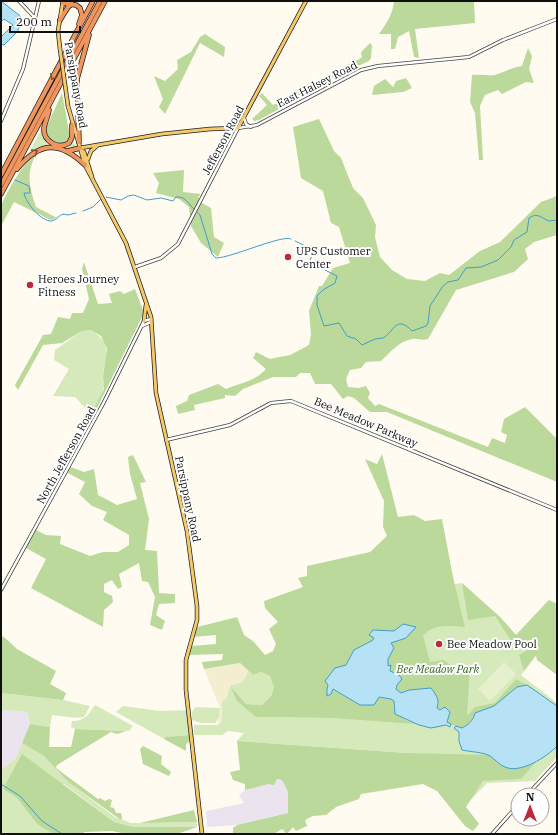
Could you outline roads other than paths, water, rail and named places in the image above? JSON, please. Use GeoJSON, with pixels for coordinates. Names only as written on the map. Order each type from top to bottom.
{"type":"FeatureCollection","features":[{"type":"Feature","properties":{"kind":"highway"},"geometry":{"type":"LineString","coordinates":[[1,175],[93,1]]}},
{"type":"Feature","properties":{"kind":"highway"},"geometry":{"type":"LineString","coordinates":[[1,185],[100,1]]}},
{"type":"Feature","properties":{"kind":"highway"},"geometry":{"type":"LineString","coordinates":[[1,194],[105,1]]}},
{"type":"Feature","properties":{"kind":"highway"},"geometry":{"type":"LineString","coordinates":[[63,2],[79,6],[82,12],[78,31]]}},
{"type":"Feature","properties":{"kind":"highway"},"geometry":{"type":"LineString","coordinates":[[60,20],[68,7],[73,4]]}},
{"type":"Feature","properties":{"kind":"highway"},"geometry":{"type":"LineString","coordinates":[[79,142],[77,79],[91,27]]}},
{"type":"Feature","properties":{"kind":"highway"},"geometry":{"type":"LineString","coordinates":[[52,101],[44,129],[49,140],[57,146],[67,144],[72,137],[72,125]]}},
{"type":"Feature","properties":{"kind":"highway"},"geometry":{"type":"LineString","coordinates":[[11,175],[28,156],[40,148],[46,147],[68,151],[87,164]]}},
{"type":"Feature","properties":{"kind":"highway"},"geometry":{"type":"LineString","coordinates":[[1,169],[16,148]]}},
{"type":"Feature","properties":{"kind":"highway"},"geometry":{"type":"LineString","coordinates":[[68,151],[80,148]]}},
{"type":"Feature","properties":{"kind":"main road","name":"Jefferson Road"},"geometry":{"type":"LineString","coordinates":[[238,128],[306,1]]}},
{"type":"Feature","properties":{"kind":"main road","name":"Parsippany Road"},"geometry":{"type":"LineString","coordinates":[[63,2],[58,31],[72,125],[92,178],[118,226],[135,267],[151,320],[154,379],[166,440],[187,531],[196,598],[197,619],[186,660],[186,690],[202,834]]}},
{"type":"Feature","properties":{"kind":"main road","name":"East Halsey Road"},"geometry":{"type":"LineString","coordinates":[[80,148],[169,133],[238,128]]}},
{"type":"Feature","properties":{"kind":"main road"},"geometry":{"type":"LineString","coordinates":[[87,164],[90,153],[100,144]]}},
{"type":"Feature","properties":{"kind":"main road"},"geometry":{"type":"LineString","coordinates":[[144,321],[146,311],[145,299]]}},
{"type":"Feature","properties":{"kind":"street"},"geometry":{"type":"LineString","coordinates":[[19,1],[35,19]]}},
{"type":"Feature","properties":{"kind":"street"},"geometry":{"type":"LineString","coordinates":[[1,121],[21,77],[39,1]]}},
{"type":"Feature","properties":{"kind":"street","name":"East Halsey Road"},"geometry":{"type":"LineString","coordinates":[[238,128],[251,127],[361,70],[378,66],[468,57],[503,40],[557,19]]}},
{"type":"Feature","properties":{"kind":"street"},"geometry":{"type":"LineString","coordinates":[[244,118],[246,124],[251,127]]}},
{"type":"Feature","properties":{"kind":"street","name":"Jefferson Road"},"geometry":{"type":"LineString","coordinates":[[135,267],[161,258],[178,244],[238,128]]}},
{"type":"Feature","properties":{"kind":"street"},"geometry":{"type":"LineString","coordinates":[[144,321],[151,320]]}},
{"type":"Feature","properties":{"kind":"street"},"geometry":{"type":"LineString","coordinates":[[142,326],[151,320]]}},
{"type":"Feature","properties":{"kind":"street","name":"North Jefferson Road"},"geometry":{"type":"LineString","coordinates":[[1,590],[104,402],[144,321]]}},
{"type":"Feature","properties":{"kind":"street","name":"Bee Meadow Parkway"},"geometry":{"type":"LineString","coordinates":[[166,440],[230,425],[271,403],[292,400],[557,510]]}},
{"type":"Feature","properties":{"kind":"street"},"geometry":{"type":"LineString","coordinates":[[535,787],[557,763]]}},
{"type":"Feature","properties":{"kind":"street"},"geometry":{"type":"LineString","coordinates":[[492,834],[510,814]]}},
{"type":"Feature","properties":{"kind":"water"},"geometry":{"type":"Polygon","coordinates":[[[1,1],[23,20],[17,32],[4,45],[1,44],[1,37],[13,25],[4,19],[1,22],[1,1]]]}},
{"type":"Feature","properties":{"kind":"water"},"geometry":{"type":"Polygon","coordinates":[[[403,624],[416,627],[406,638],[391,643],[394,648],[388,659],[388,666],[391,665],[390,671],[399,675],[402,679],[397,685],[396,689],[401,693],[409,690],[431,688],[438,700],[437,708],[440,710],[445,707],[450,712],[447,722],[451,724],[450,727],[446,725],[431,728],[419,725],[395,714],[394,701],[391,699],[379,697],[374,705],[360,705],[333,689],[331,694],[327,696],[328,685],[325,681],[335,668],[346,665],[354,650],[373,640],[374,638],[369,635],[373,630],[394,631],[403,624]]]}},
{"type":"Feature","properties":{"kind":"water"},"geometry":{"type":"Polygon","coordinates":[[[527,685],[557,706],[557,746],[553,750],[533,763],[511,769],[503,766],[487,755],[462,750],[459,741],[459,732],[454,728],[456,726],[462,728],[464,727],[472,720],[475,713],[494,706],[517,687],[527,685]]]}},
{"type":"Feature","properties":{"kind":"waterway"},"geometry":{"type":"LineString","coordinates":[[15,180],[29,186],[30,193],[24,193],[25,197],[31,207],[43,218],[52,221],[60,215],[76,213]]}},
{"type":"Feature","properties":{"kind":"waterway"},"geometry":{"type":"LineString","coordinates":[[106,197],[121,200],[128,196],[134,195],[147,200],[161,198],[173,201],[176,197],[179,197],[185,199],[194,209]]}},
{"type":"Feature","properties":{"kind":"waterway"},"geometry":{"type":"LineString","coordinates":[[83,211],[93,207],[101,199]]}},
{"type":"Feature","properties":{"kind":"waterway"},"geometry":{"type":"LineString","coordinates":[[197,212],[200,215],[212,254],[216,258],[278,240],[286,238],[291,239]]}},
{"type":"Feature","properties":{"kind":"waterway"},"geometry":{"type":"LineString","coordinates":[[295,241],[316,251],[317,253],[312,256],[310,260],[311,263],[337,276],[335,283],[323,290],[317,296],[317,305],[324,326],[339,323],[347,336],[356,339],[362,345],[375,339],[383,338],[399,324],[407,326],[412,331],[426,326],[428,323],[430,306],[443,286],[448,282],[458,280],[466,268],[481,267],[498,260],[511,247],[514,240],[527,232],[529,218],[532,216],[539,216],[549,221],[557,220]]}},
{"type":"Feature","properties":{"kind":"waterway"},"geometry":{"type":"LineString","coordinates":[[1,784],[20,796],[42,821],[62,834]]}},
{"type":"Feature","properties":{"kind":"place","name":"UPS Customer Center"},"geometry":{"type":"Point","coordinates":[288,257]}},
{"type":"Feature","properties":{"kind":"place","name":"Heroes Journey Fitness"},"geometry":{"type":"Point","coordinates":[30,285]}},
{"type":"Feature","properties":{"kind":"place","name":"Bee Meadow Pool"},"geometry":{"type":"Point","coordinates":[439,644]}},
{"type":"Feature","properties":{"kind":"park label","name":"Bee Meadow Park"},"geometry":{"type":"Point","coordinates":[438,669]}}]}
